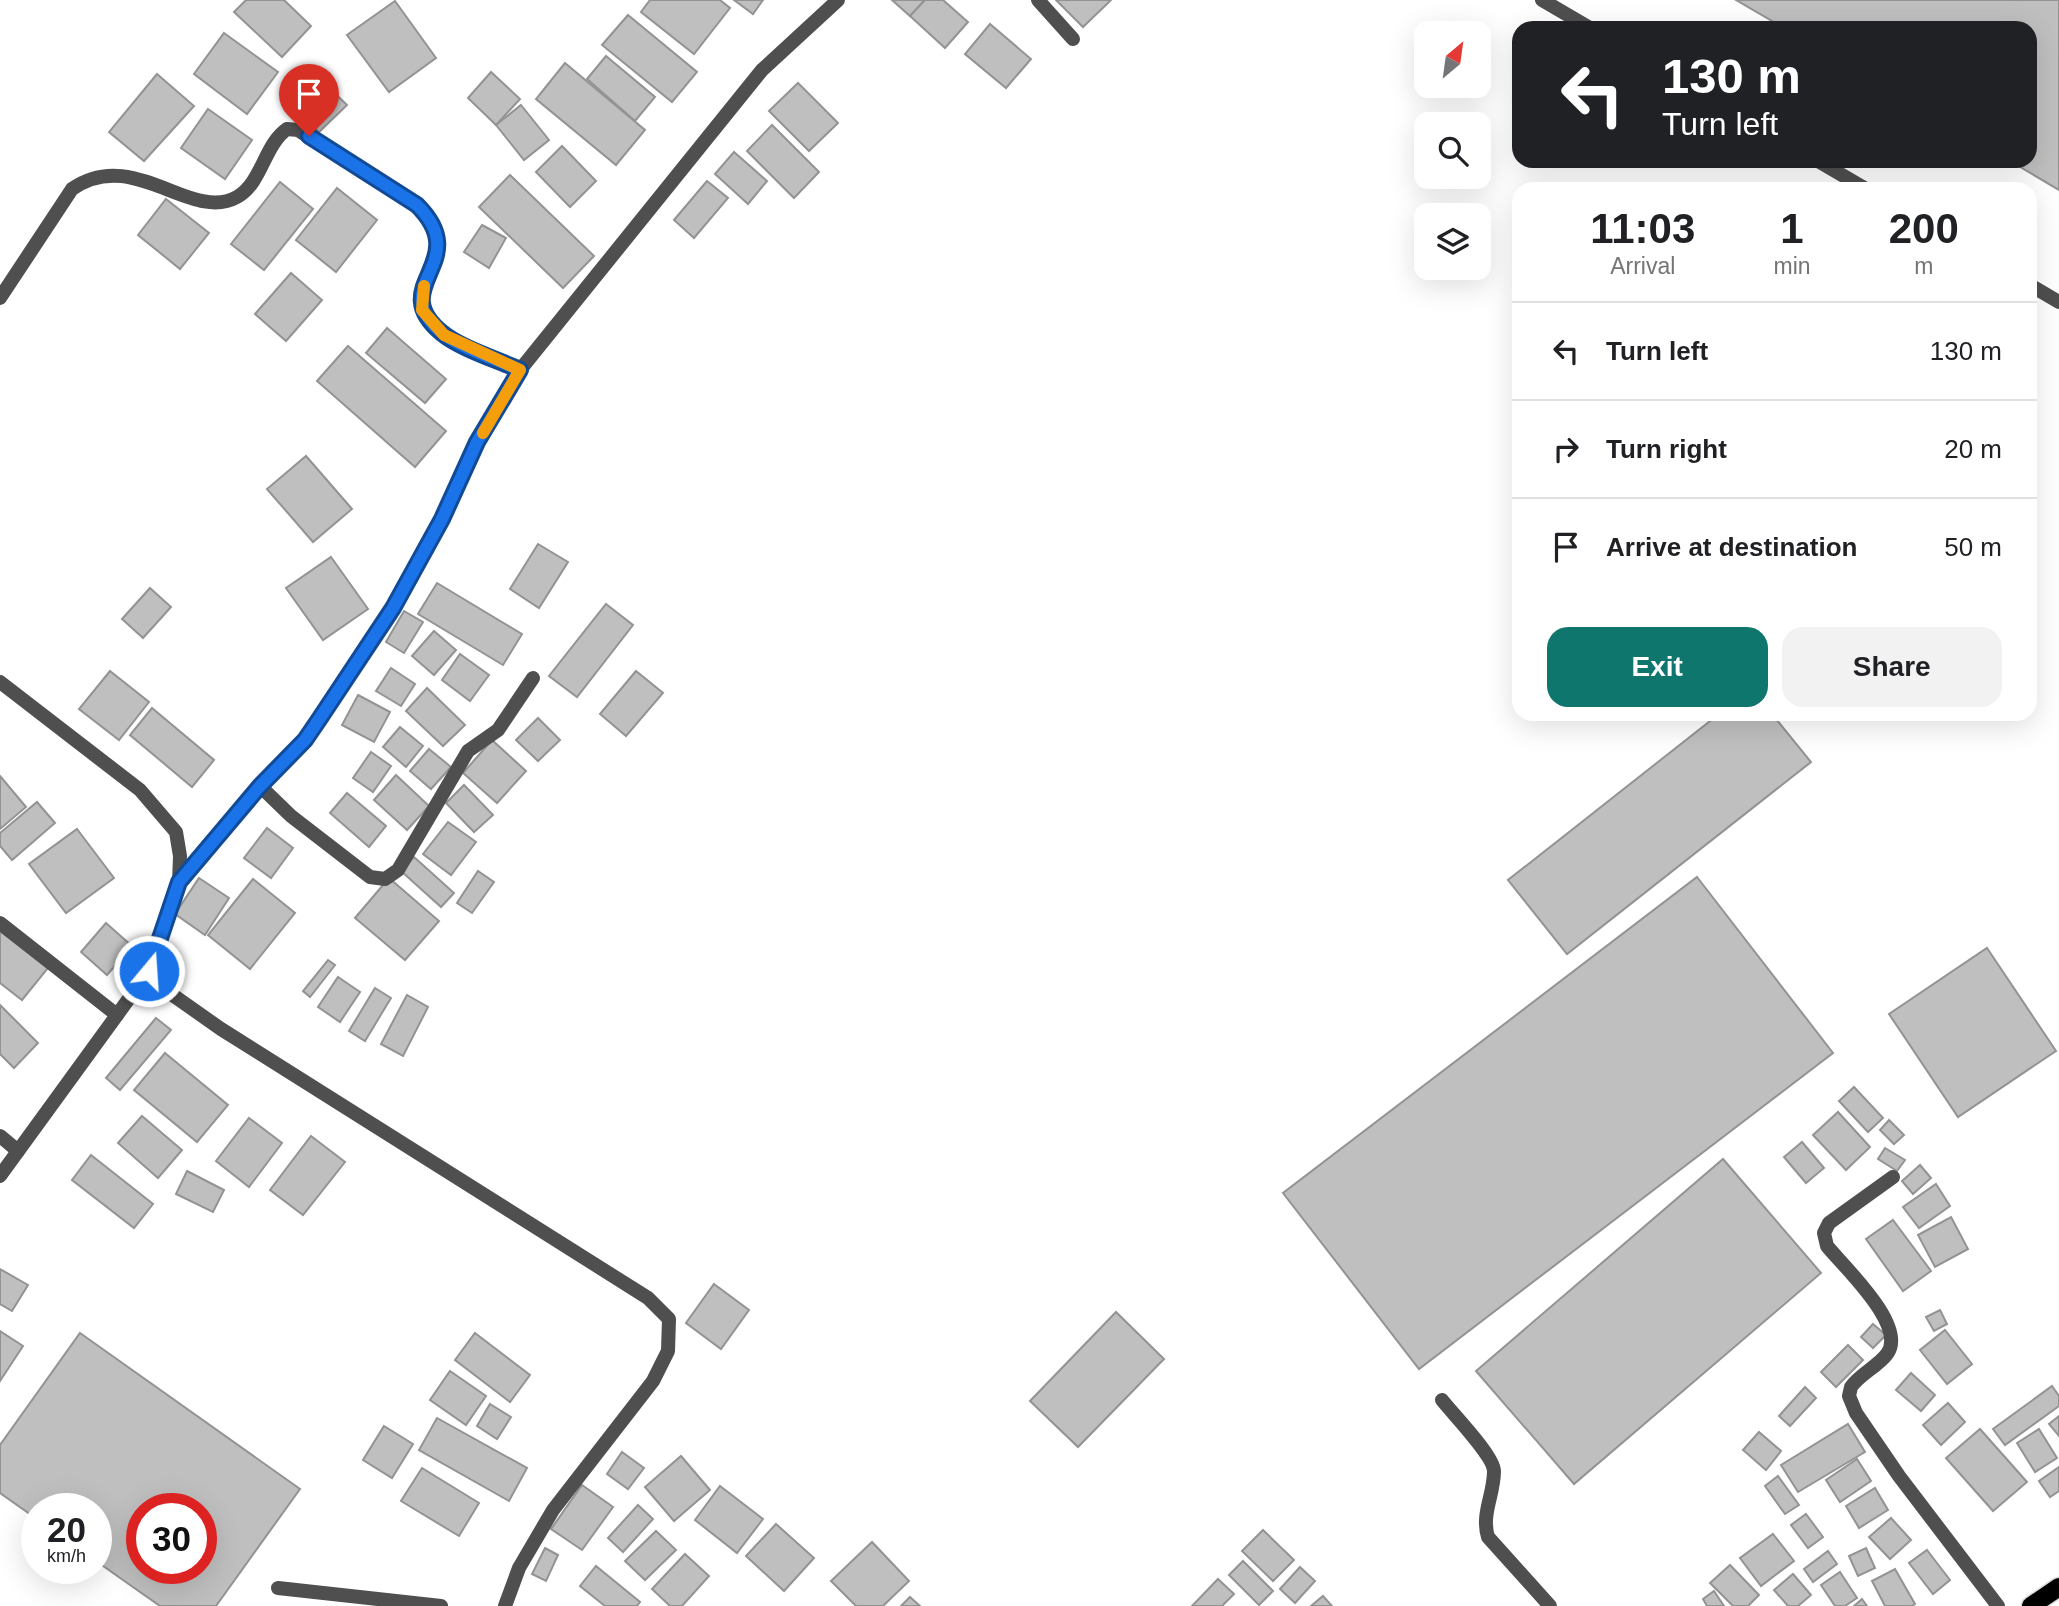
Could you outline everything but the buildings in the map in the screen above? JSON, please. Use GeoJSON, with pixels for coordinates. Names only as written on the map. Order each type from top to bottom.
{"type":"FeatureCollection","features":[{"type":"Feature","properties":{"kind":"main road"},"geometry":{"type":"LineString","coordinates":[[2031,1606],[2059,1587]]}},
{"type":"Feature","properties":{"kind":"street"},"geometry":{"type":"LineString","coordinates":[[179,882],[260,786],[305,740],[393,608],[442,519],[477,442],[520,370],[762,70],[838,0]]}},
{"type":"Feature","properties":{"kind":"street"},"geometry":{"type":"LineString","coordinates":[[1038,0],[1073,39]]}},
{"type":"Feature","properties":{"kind":"street"},"geometry":{"type":"LineString","coordinates":[[1542,0],[1578,21]]}},
{"type":"Feature","properties":{"kind":"street"},"geometry":{"type":"LineString","coordinates":[[0,298],[72,189],[87,179],[111,174],[136,178],[202,200],[226,201],[247,189],[279,135],[288,129],[298,130],[417,205],[426,214],[435,228],[439,252],[422,291],[422,310],[444,335],[520,370]]}},
{"type":"Feature","properties":{"kind":"street"},"geometry":{"type":"LineString","coordinates":[[1830,168],[1854,182]]}},
{"type":"Feature","properties":{"kind":"street"},"geometry":{"type":"LineString","coordinates":[[2037,289],[2059,302]]}},
{"type":"Feature","properties":{"kind":"street"},"geometry":{"type":"LineString","coordinates":[[260,786],[291,816],[370,877],[385,879],[398,870],[468,751],[498,730],[533,678]]}},
{"type":"Feature","properties":{"kind":"street"},"geometry":{"type":"LineString","coordinates":[[0,682],[140,790],[176,832],[180,856],[179,882],[149,971],[0,1176]]}},
{"type":"Feature","properties":{"kind":"street"},"geometry":{"type":"LineString","coordinates":[[0,923],[117,1016]]}},
{"type":"Feature","properties":{"kind":"street"},"geometry":{"type":"LineString","coordinates":[[149,971],[156,984],[221,1029],[648,1298],[669,1319],[668,1351],[653,1381],[553,1510],[519,1568],[505,1606]]}},
{"type":"Feature","properties":{"kind":"street"},"geometry":{"type":"LineString","coordinates":[[0,1136],[18,1150]]}},
{"type":"Feature","properties":{"kind":"street"},"geometry":{"type":"LineString","coordinates":[[1893,1177],[1829,1223],[1824,1233],[1827,1246],[1886,1317],[1892,1336],[1887,1353],[1851,1387],[1851,1404],[1899,1476],[1998,1606]]}},
{"type":"Feature","properties":{"kind":"street"},"geometry":{"type":"LineString","coordinates":[[1442,1400],[1493,1463],[1484,1523],[1488,1537],[1550,1606]]}},
{"type":"Feature","properties":{"kind":"street"},"geometry":{"type":"LineString","coordinates":[[278,1588],[441,1606]]}},
{"type":"Feature","properties":{"kind":"slow traffic"},"geometry":{"type":"LineString","coordinates":[[424,286],[422,310],[444,335],[520,370],[483,433]]}},
{"type":"Feature","properties":{"kind":"route"},"geometry":{"type":"LineString","coordinates":[[149,971],[179,882],[260,786],[305,740],[320,718],[393,608],[442,519],[477,442],[520,370],[444,335],[422,310],[422,291],[439,252],[435,228],[426,214],[417,205],[309,136]]}}]}
